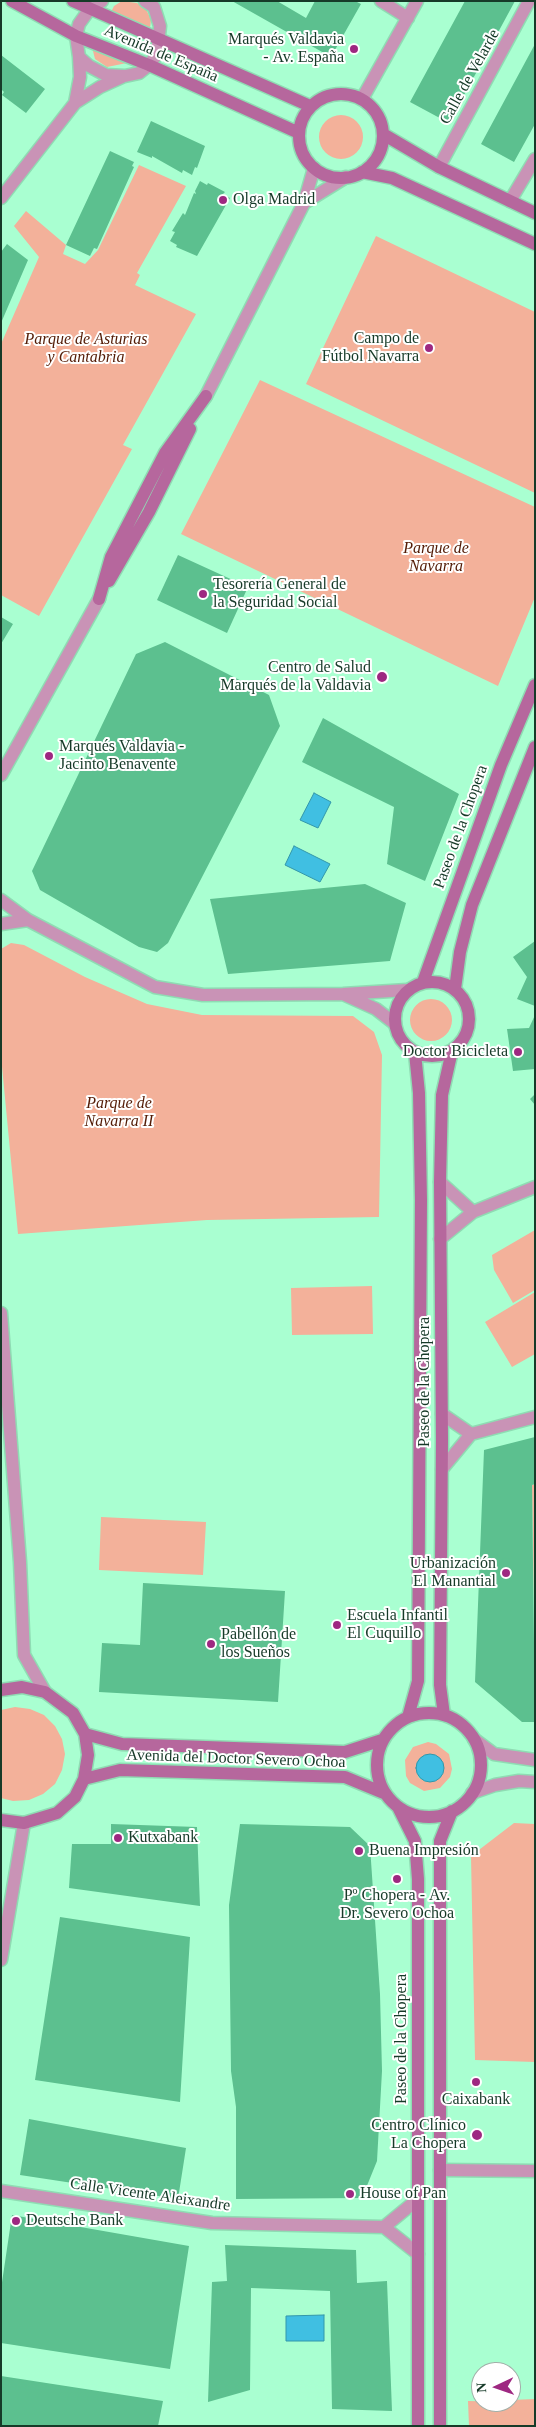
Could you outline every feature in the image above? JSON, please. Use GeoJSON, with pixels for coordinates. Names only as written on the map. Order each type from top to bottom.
{"type":"FeatureCollection","features":[{"type":"Feature","properties":{"kind":"main road","name":"Avenida de España"},"geometry":{"type":"LineString","coordinates":[[12,1],[76,36],[149,65],[299,133]]}},
{"type":"Feature","properties":{"kind":"main road","name":"Avenida de España"},"geometry":{"type":"LineString","coordinates":[[73,1],[89,10],[160,32],[310,106]]}},
{"type":"Feature","properties":{"kind":"main road"},"geometry":{"type":"LineString","coordinates":[[345,94],[362,99],[373,108],[380,120],[383,134],[380,149],[373,162],[362,172],[346,177],[326,175],[314,168],[305,158],[300,146],[299,133],[302,119],[310,106],[326,96],[345,94]]}},
{"type":"Feature","properties":{"kind":"main road"},"geometry":{"type":"LineString","coordinates":[[383,134],[439,168],[535,213]]}},
{"type":"Feature","properties":{"kind":"main road"},"geometry":{"type":"LineString","coordinates":[[362,172],[392,178],[535,244]]}},
{"type":"Feature","properties":{"kind":"main road"},"geometry":{"type":"LineString","coordinates":[[99,599],[149,512],[206,396]]}},
{"type":"Feature","properties":{"kind":"main road","name":"Paseo de la Chopera"},"geometry":{"type":"LineString","coordinates":[[423,982],[438,946],[452,899],[501,765],[535,685]]}},
{"type":"Feature","properties":{"kind":"main road"},"geometry":{"type":"LineString","coordinates":[[455,989],[460,952],[472,904],[535,747]]}},
{"type":"Feature","properties":{"kind":"main road"},"geometry":{"type":"LineString","coordinates":[[423,982],[440,982],[455,989],[466,1003],[470,1021],[465,1038],[452,1051],[434,1056],[414,1053],[401,1040],[394,1023],[397,1005],[407,990],[423,982]]}},
{"type":"Feature","properties":{"kind":"main road","name":"Paseo de la Chopera"},"geometry":{"type":"LineString","coordinates":[[444,1715],[440,1675],[442,1414],[440,1182],[442,1095],[452,1051]]}},
{"type":"Feature","properties":{"kind":"main road","name":"Paseo de la Chopera"},"geometry":{"type":"LineString","coordinates":[[408,1717],[418,1681],[420,1200],[419,1093],[414,1053]]}},
{"type":"Feature","properties":{"kind":"main road"},"geometry":{"type":"LineString","coordinates":[[1,1690],[22,1687],[45,1692],[73,1713],[84,1734],[88,1755],[84,1778],[74,1797],[57,1813],[24,1823],[1,1820]]}},
{"type":"Feature","properties":{"kind":"main road"},"geometry":{"type":"LineString","coordinates":[[426,1712],[444,1715],[461,1724],[474,1739],[479,1752],[478,1780],[464,1804],[452,1811],[434,1817],[415,1815],[398,1807],[386,1794],[378,1777],[377,1758],[382,1740],[393,1726],[408,1717],[426,1712]]}},
{"type":"Feature","properties":{"kind":"main road","name":"Avenida del Doctor Severo Ochoa"},"geometry":{"type":"LineString","coordinates":[[84,1734],[122,1744],[346,1752],[382,1740]]}},
{"type":"Feature","properties":{"kind":"main road","name":"Avenida del Doctor Severo Ochoa"},"geometry":{"type":"LineString","coordinates":[[84,1778],[120,1770],[345,1777],[386,1794]]}},
{"type":"Feature","properties":{"kind":"main road","name":"Paseo de la Chopera"},"geometry":{"type":"LineString","coordinates":[[398,1807],[415,1841],[418,1879],[418,2426]]}},
{"type":"Feature","properties":{"kind":"main road"},"geometry":{"type":"LineString","coordinates":[[440,2426],[440,1841],[452,1811]]}},
{"type":"Feature","properties":{"kind":"street"},"geometry":{"type":"LineString","coordinates":[[75,103],[80,77],[76,36],[79,24],[89,10],[102,1]]}},
{"type":"Feature","properties":{"kind":"street"},"geometry":{"type":"LineString","coordinates":[[145,1],[154,7],[160,32]]}},
{"type":"Feature","properties":{"kind":"street"},"geometry":{"type":"LineString","coordinates":[[1,198],[75,103],[100,87],[125,76],[139,73],[149,65],[157,54],[161,1]]}},
{"type":"Feature","properties":{"kind":"street"},"geometry":{"type":"LineString","coordinates":[[381,1],[408,18]]}},
{"type":"Feature","properties":{"kind":"street"},"geometry":{"type":"LineString","coordinates":[[362,99],[417,1]]}},
{"type":"Feature","properties":{"kind":"street","name":"Calle de Velarde"},"geometry":{"type":"LineString","coordinates":[[439,168],[529,1]]}},
{"type":"Feature","properties":{"kind":"street"},"geometry":{"type":"LineString","coordinates":[[79,57],[89,66],[106,75],[125,76]]}},
{"type":"Feature","properties":{"kind":"street"},"geometry":{"type":"LineString","coordinates":[[510,201],[535,159]]}},
{"type":"Feature","properties":{"kind":"street"},"geometry":{"type":"LineString","coordinates":[[206,396],[304,203],[314,168]]}},
{"type":"Feature","properties":{"kind":"street"},"geometry":{"type":"LineString","coordinates":[[304,203],[346,177]]}},
{"type":"Feature","properties":{"kind":"street"},"geometry":{"type":"LineString","coordinates":[[1,776],[99,599]]}},
{"type":"Feature","properties":{"kind":"street"},"geometry":{"type":"LineString","coordinates":[[1,900],[28,920],[156,987],[203,995],[343,994],[407,990]]}},
{"type":"Feature","properties":{"kind":"street"},"geometry":{"type":"LineString","coordinates":[[1,924],[28,920]]}},
{"type":"Feature","properties":{"kind":"street"},"geometry":{"type":"LineString","coordinates":[[343,994],[376,1009],[394,1023]]}},
{"type":"Feature","properties":{"kind":"street"},"geometry":{"type":"LineString","coordinates":[[440,1182],[474,1212]]}},
{"type":"Feature","properties":{"kind":"street"},"geometry":{"type":"LineString","coordinates":[[440,1239],[474,1212],[535,1186]]}},
{"type":"Feature","properties":{"kind":"street"},"geometry":{"type":"LineString","coordinates":[[1,1313],[20,1562],[24,1655],[45,1692]]}},
{"type":"Feature","properties":{"kind":"street"},"geometry":{"type":"LineString","coordinates":[[442,1414],[471,1434]]}},
{"type":"Feature","properties":{"kind":"street"},"geometry":{"type":"LineString","coordinates":[[442,1469],[471,1434],[535,1417]]}},
{"type":"Feature","properties":{"kind":"street"},"geometry":{"type":"LineString","coordinates":[[474,1739],[494,1754],[535,1760]]}},
{"type":"Feature","properties":{"kind":"street"},"geometry":{"type":"LineString","coordinates":[[472,1793],[495,1784],[519,1781],[535,1782]]}},
{"type":"Feature","properties":{"kind":"street"},"geometry":{"type":"LineString","coordinates":[[1,1960],[24,1823]]}},
{"type":"Feature","properties":{"kind":"street"},"geometry":{"type":"LineString","coordinates":[[440,2170],[535,2171]]}},
{"type":"Feature","properties":{"kind":"street","name":"Calle Vicente Aleixandre"},"geometry":{"type":"LineString","coordinates":[[1,2191],[212,2222],[384,2227]]}},
{"type":"Feature","properties":{"kind":"street"},"geometry":{"type":"LineString","coordinates":[[418,2199],[384,2227],[418,2254]]}},
{"type":"Feature","properties":{"kind":"green space"},"geometry":{"type":"Polygon","coordinates":[[[122,1],[137,3],[146,9],[151,20],[150,28],[111,12],[114,6],[122,1]]]}},
{"type":"Feature","properties":{"kind":"green space"},"geometry":{"type":"Polygon","coordinates":[[[92,47],[127,63],[107,67],[95,59],[92,47]]]}},
{"type":"Feature","properties":{"kind":"green space"},"geometry":{"type":"Polygon","coordinates":[[[345,115],[357,121],[362,128],[362,146],[357,153],[350,158],[337,159],[325,153],[320,146],[319,133],[325,121],[332,116],[345,115]]]}},
{"type":"Feature","properties":{"kind":"green space","name":"Parque de Asturias y Cantabria"},"geometry":{"type":"Polygon","coordinates":[[[139,165],[186,186],[137,273],[140,275],[135,285],[196,314],[123,445],[132,449],[39,616],[1,595],[1,344],[39,257],[14,226],[26,211],[66,245],[63,254],[85,264],[98,250],[139,165]]]}},
{"type":"Feature","properties":{"kind":"green space","name":"Campo de Fútbol Navarra"},"geometry":{"type":"Polygon","coordinates":[[[376,236],[535,312],[535,493],[306,384],[376,236]]]}},
{"type":"Feature","properties":{"kind":"green space","name":"Parque de Navarra"},"geometry":{"type":"Polygon","coordinates":[[[260,380],[535,507],[535,597],[498,686],[181,534],[260,380]]]}},
{"type":"Feature","properties":{"kind":"green space","name":"Parque de Navarra II"},"geometry":{"type":"Polygon","coordinates":[[[11,943],[24,945],[85,977],[147,1004],[202,1015],[353,1016],[374,1032],[382,1055],[379,1217],[207,1220],[18,1234],[1,1056],[1,949],[11,943]]]}},
{"type":"Feature","properties":{"kind":"green space"},"geometry":{"type":"Polygon","coordinates":[[[431,999],[446,1005],[452,1020],[446,1035],[431,1041],[416,1035],[410,1020],[416,1005],[431,999]]]}},
{"type":"Feature","properties":{"kind":"green space"},"geometry":{"type":"Polygon","coordinates":[[[535,1230],[535,1290],[513,1303],[494,1270],[492,1255],[535,1230]]]}},
{"type":"Feature","properties":{"kind":"green space"},"geometry":{"type":"Polygon","coordinates":[[[372,1286],[373,1334],[292,1335],[291,1288],[372,1286]]]}},
{"type":"Feature","properties":{"kind":"green space"},"geometry":{"type":"Polygon","coordinates":[[[535,1292],[535,1354],[512,1367],[485,1322],[535,1292]]]}},
{"type":"Feature","properties":{"kind":"green space"},"geometry":{"type":"Polygon","coordinates":[[[535,1484],[535,1661],[532,1485],[535,1484]]]}},
{"type":"Feature","properties":{"kind":"green space"},"geometry":{"type":"Polygon","coordinates":[[[101,1517],[206,1522],[203,1575],[99,1570],[101,1517]]]}},
{"type":"Feature","properties":{"kind":"green space"},"geometry":{"type":"Polygon","coordinates":[[[15,1707],[30,1709],[44,1715],[55,1726],[62,1739],[65,1754],[62,1770],[55,1784],[43,1794],[29,1800],[13,1801],[1,1798],[1,1710],[15,1707]]]}},
{"type":"Feature","properties":{"kind":"green space"},"geometry":{"type":"Polygon","coordinates":[[[428,1742],[436,1744],[449,1754],[452,1769],[450,1777],[440,1788],[424,1791],[410,1783],[406,1776],[405,1760],[413,1747],[428,1742]],[[421,1757],[416,1770],[419,1778],[427,1782],[440,1778],[442,1774],[441,1761],[438,1757],[421,1757]]]}},
{"type":"Feature","properties":{"kind":"green space"},"geometry":{"type":"Polygon","coordinates":[[[514,1823],[535,1824],[535,2062],[475,2060],[471,1856],[514,1823]]]}},
{"type":"Feature","properties":{"kind":"green space"},"geometry":{"type":"Polygon","coordinates":[[[535,2399],[535,2426],[469,2426],[468,2401],[471,2401],[471,2412],[521,2412],[521,2400],[535,2399]]]}},
{"type":"Feature","properties":{"kind":"water"},"geometry":{"type":"Polygon","coordinates":[[[314,793],[331,802],[318,828],[300,820],[314,793]]]}},
{"type":"Feature","properties":{"kind":"water"},"geometry":{"type":"Polygon","coordinates":[[[294,846],[330,864],[320,882],[285,865],[294,846]]]}},
{"type":"Feature","properties":{"kind":"water"},"geometry":{"type":"Polygon","coordinates":[[[430,1754],[440,1758],[444,1768],[440,1778],[430,1782],[420,1778],[416,1768],[420,1758],[430,1754]]]}},
{"type":"Feature","properties":{"kind":"water"},"geometry":{"type":"Polygon","coordinates":[[[324,2315],[324,2341],[286,2341],[286,2316],[324,2315]]]}},
{"type":"Feature","properties":{"kind":"building"},"geometry":{"type":"Polygon","coordinates":[[[232,1],[277,1],[306,18],[315,1],[355,1],[361,4],[331,57],[232,1]]]}},
{"type":"Feature","properties":{"kind":"building"},"geometry":{"type":"Polygon","coordinates":[[[465,1],[515,1],[449,123],[410,102],[465,1]]]}},
{"type":"Feature","properties":{"kind":"building"},"geometry":{"type":"Polygon","coordinates":[[[535,44],[535,124],[514,162],[481,144],[535,44]]]}},
{"type":"Feature","properties":{"kind":"building"},"geometry":{"type":"Polygon","coordinates":[[[1,55],[45,89],[26,113],[2,95],[4,92],[1,89],[1,55]]]}},
{"type":"Feature","properties":{"kind":"building"},"geometry":{"type":"Polygon","coordinates":[[[151,121],[205,146],[197,168],[195,167],[192,175],[183,170],[182,173],[152,156],[152,158],[137,152],[151,121]]]}},
{"type":"Feature","properties":{"kind":"building"},"geometry":{"type":"Polygon","coordinates":[[[110,151],[134,162],[132,166],[134,167],[97,249],[94,248],[90,256],[66,245],[110,151]]]}},
{"type":"Feature","properties":{"kind":"building"},"geometry":{"type":"Polygon","coordinates":[[[200,181],[225,192],[223,194],[230,198],[197,256],[176,247],[177,245],[170,241],[175,232],[172,231],[183,213],[185,215],[194,193],[196,194],[195,191],[200,181]]]}},
{"type":"Feature","properties":{"kind":"building"},"geometry":{"type":"Polygon","coordinates":[[[7,244],[28,260],[1,323],[1,252],[7,244]]]}},
{"type":"Feature","properties":{"kind":"building","name":"Tesorería General de la Seguridad Social"},"geometry":{"type":"Polygon","coordinates":[[[178,555],[248,587],[227,633],[157,600],[178,555]]]}},
{"type":"Feature","properties":{"kind":"building"},"geometry":{"type":"Polygon","coordinates":[[[1,617],[13,624],[1,644],[1,617]]]}},
{"type":"Feature","properties":{"kind":"building"},"geometry":{"type":"Polygon","coordinates":[[[165,642],[269,695],[280,726],[168,943],[157,952],[139,947],[40,890],[32,871],[136,654],[165,642]]]}},
{"type":"Feature","properties":{"kind":"building"},"geometry":{"type":"Polygon","coordinates":[[[323,718],[459,794],[425,881],[387,864],[394,807],[302,762],[323,718]]]}},
{"type":"Feature","properties":{"kind":"building"},"geometry":{"type":"Polygon","coordinates":[[[365,884],[406,903],[390,961],[228,974],[210,899],[365,884]]]}},
{"type":"Feature","properties":{"kind":"building"},"geometry":{"type":"Polygon","coordinates":[[[535,941],[535,1006],[517,999],[527,977],[513,957],[535,941]]]}},
{"type":"Feature","properties":{"kind":"building"},"geometry":{"type":"Polygon","coordinates":[[[535,1015],[535,1069],[513,1071],[507,1029],[529,1028],[535,1015]]]}},
{"type":"Feature","properties":{"kind":"building"},"geometry":{"type":"Polygon","coordinates":[[[535,1094],[535,1105],[530,1099],[535,1094]]]}},
{"type":"Feature","properties":{"kind":"building","name":"Urbanización El Manantial"},"geometry":{"type":"Polygon","coordinates":[[[535,1437],[535,1484],[532,1485],[535,1722],[522,1722],[475,1682],[484,1450],[535,1437]]]}},
{"type":"Feature","properties":{"kind":"building","name":"Pabellón de los Sueños"},"geometry":{"type":"Polygon","coordinates":[[[143,1583],[285,1591],[278,1702],[99,1692],[102,1643],[140,1645],[143,1583]]]}},
{"type":"Feature","properties":{"kind":"building"},"geometry":{"type":"Polygon","coordinates":[[[111,1824],[197,1827],[200,1906],[69,1888],[72,1844],[111,1844],[111,1824]]]}},
{"type":"Feature","properties":{"kind":"building"},"geometry":{"type":"Polygon","coordinates":[[[240,1824],[350,1827],[370,1846],[380,1994],[382,2071],[377,2161],[362,2198],[236,2199],[236,2107],[231,2071],[229,1905],[240,1824]]]}},
{"type":"Feature","properties":{"kind":"building"},"geometry":{"type":"Polygon","coordinates":[[[60,1917],[190,1937],[180,2102],[35,2080],[60,1917]]]}},
{"type":"Feature","properties":{"kind":"building"},"geometry":{"type":"Polygon","coordinates":[[[29,2119],[186,2148],[178,2199],[20,2175],[29,2119]]]}},
{"type":"Feature","properties":{"kind":"building"},"geometry":{"type":"Polygon","coordinates":[[[12,2215],[189,2246],[170,2369],[1,2343],[1,2289],[12,2215]]]}},
{"type":"Feature","properties":{"kind":"building"},"geometry":{"type":"Polygon","coordinates":[[[225,2245],[356,2250],[357,2283],[387,2281],[392,2411],[332,2409],[330,2291],[251,2288],[250,2390],[208,2402],[212,2282],[227,2281],[225,2245]]]}},
{"type":"Feature","properties":{"kind":"building"},"geometry":{"type":"Polygon","coordinates":[[[1,2376],[163,2401],[158,2426],[1,2426],[1,2376]]]}},
{"type":"Feature","properties":{"kind":"place","name":"Marqués Valdavia - Av. España"},"geometry":{"type":"Point","coordinates":[354,49]}},
{"type":"Feature","properties":{"kind":"place","name":"Olga Madrid"},"geometry":{"type":"Point","coordinates":[223,200]}},
{"type":"Feature","properties":{"kind":"place","name":"Campo de Fútbol Navarra"},"geometry":{"type":"Point","coordinates":[429,348]}},
{"type":"Feature","properties":{"kind":"place","name":"Tesorería General de la Seguridad Social"},"geometry":{"type":"Point","coordinates":[203,594]}},
{"type":"Feature","properties":{"kind":"place","name":"Centro de Salud Marqués de la Valdavia"},"geometry":{"type":"Point","coordinates":[382,677]}},
{"type":"Feature","properties":{"kind":"place","name":"Marqués Valdavia - Jacinto Benavente"},"geometry":{"type":"Point","coordinates":[49,756]}},
{"type":"Feature","properties":{"kind":"place","name":"Doctor Bicicleta"},"geometry":{"type":"Point","coordinates":[518,1052]}},
{"type":"Feature","properties":{"kind":"place","name":"Urbanización El Manantial"},"geometry":{"type":"Point","coordinates":[506,1573]}},
{"type":"Feature","properties":{"kind":"place","name":"Escuela Infantil El Cuquillo"},"geometry":{"type":"Point","coordinates":[337,1625]}},
{"type":"Feature","properties":{"kind":"place","name":"Pabellón de los Sueños"},"geometry":{"type":"Point","coordinates":[211,1644]}},
{"type":"Feature","properties":{"kind":"place","name":"Kutxabank"},"geometry":{"type":"Point","coordinates":[118,1838]}},
{"type":"Feature","properties":{"kind":"place","name":"Buena Impresión"},"geometry":{"type":"Point","coordinates":[359,1851]}},
{"type":"Feature","properties":{"kind":"place","name":"Pº Chopera - Av. Dr. Severo Ochoa"},"geometry":{"type":"Point","coordinates":[397,1879]}},
{"type":"Feature","properties":{"kind":"place","name":"Caixabank"},"geometry":{"type":"Point","coordinates":[476,2082]}},
{"type":"Feature","properties":{"kind":"place","name":"Centro Clínico La Chopera"},"geometry":{"type":"Point","coordinates":[477,2135]}},
{"type":"Feature","properties":{"kind":"place","name":"House of Pan"},"geometry":{"type":"Point","coordinates":[350,2194]}},
{"type":"Feature","properties":{"kind":"place","name":"Deutsche Bank"},"geometry":{"type":"Point","coordinates":[16,2221]}}]}
